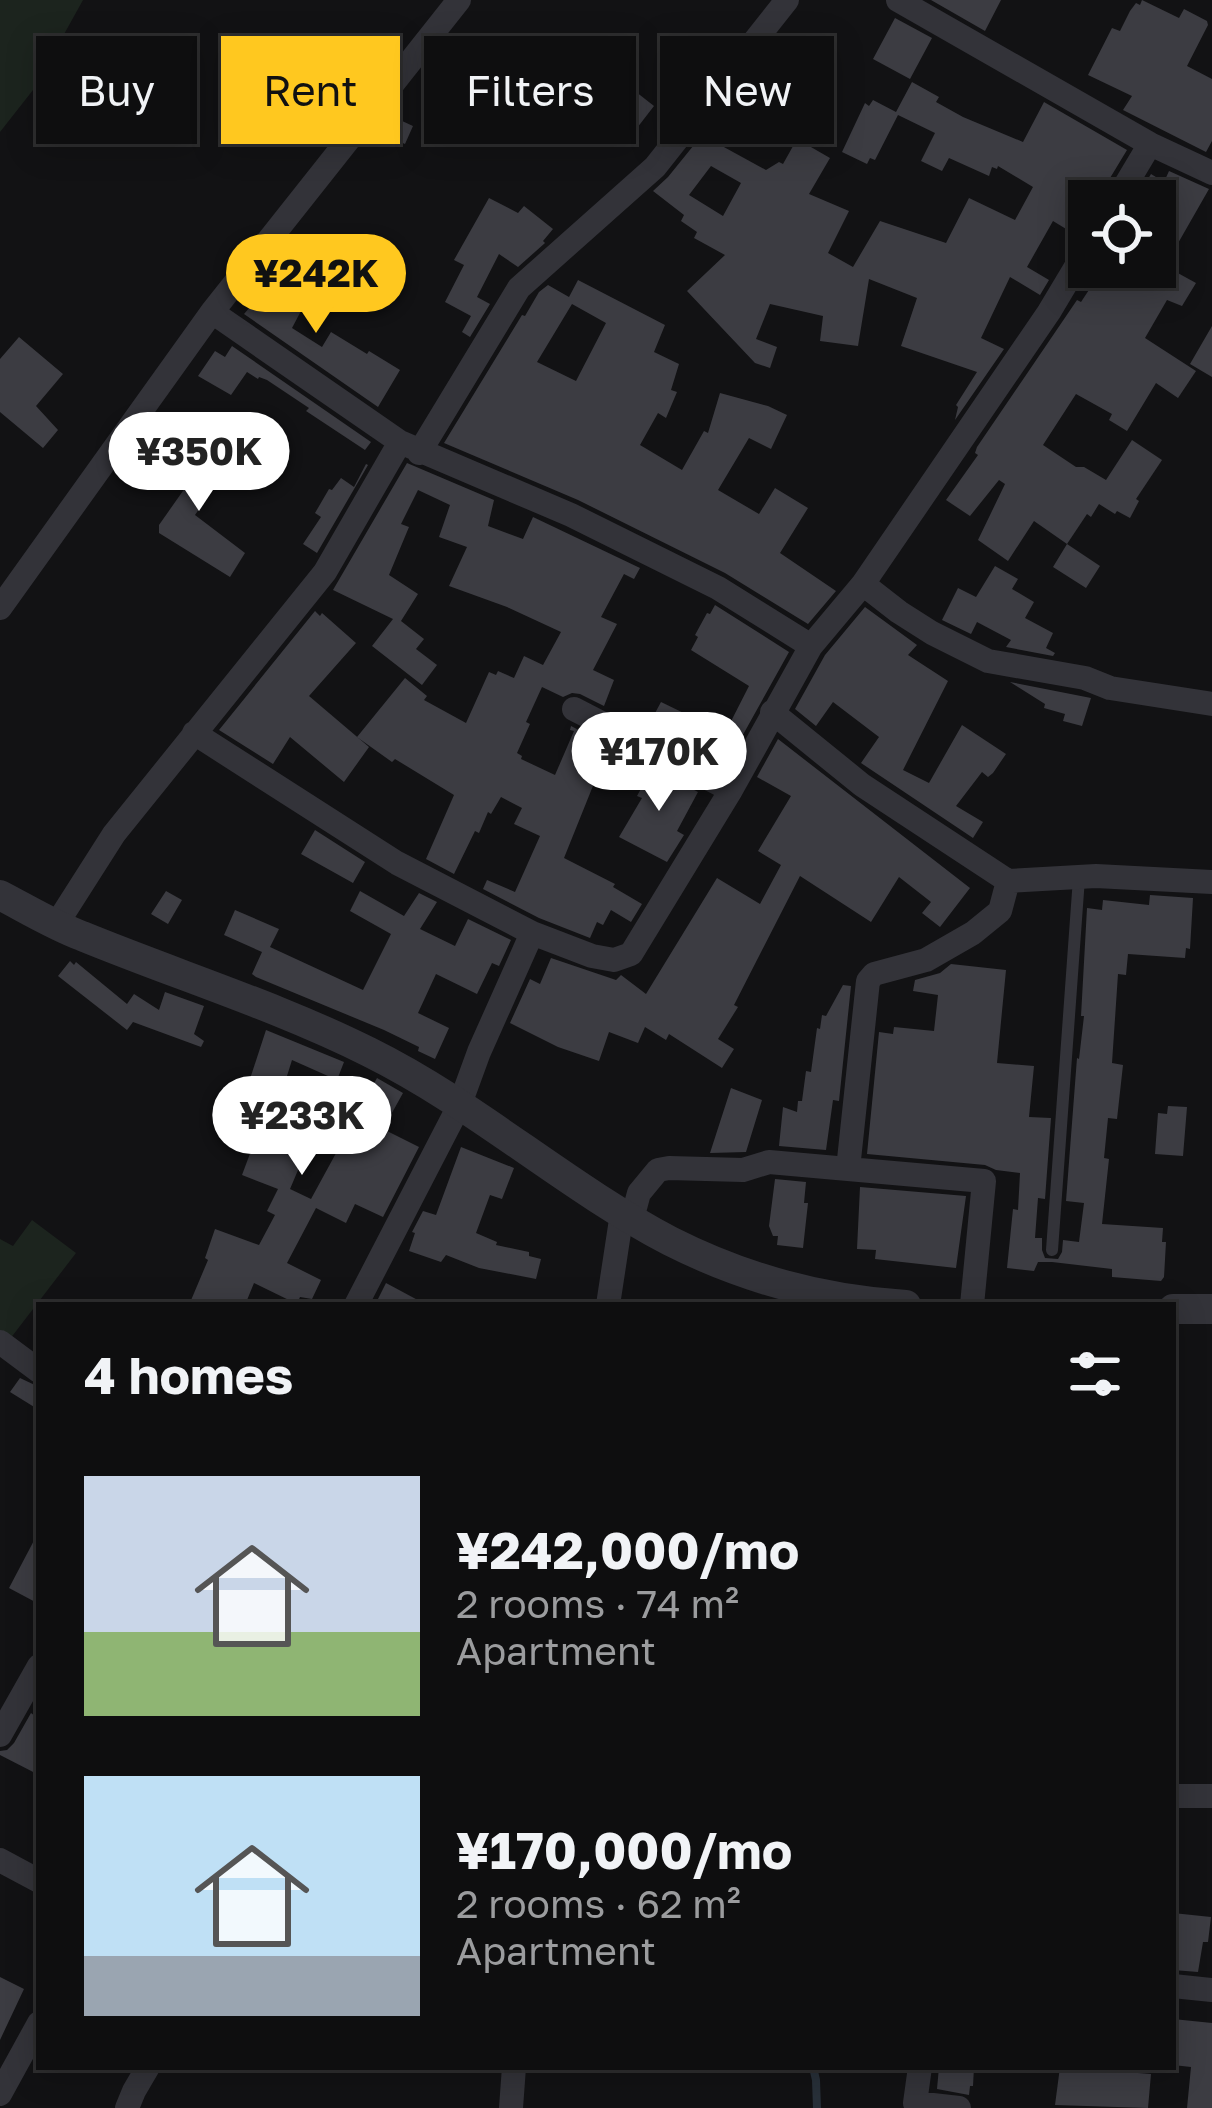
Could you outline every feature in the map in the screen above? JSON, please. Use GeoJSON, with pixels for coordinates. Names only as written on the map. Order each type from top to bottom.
{"type":"FeatureCollection","features":[{"type":"Feature","properties":{"kind":"street"},"geometry":{"type":"LineString","coordinates":[[0,608],[212,312],[459,0]]}},
{"type":"Feature","properties":{"kind":"street"},"geometry":{"type":"LineString","coordinates":[[56,925],[114,834],[325,572],[519,288],[655,167],[787,0]]}},
{"type":"Feature","properties":{"kind":"street"},"geometry":{"type":"LineString","coordinates":[[911,3],[1150,144],[1212,173]]}},
{"type":"Feature","properties":{"kind":"street"},"geometry":{"type":"LineString","coordinates":[[1129,180],[1150,144]]}},
{"type":"Feature","properties":{"kind":"street"},"geometry":{"type":"LineString","coordinates":[[194,733],[397,863],[532,933],[592,956],[614,960],[631,954],[811,646],[863,584],[1068,280]]}},
{"type":"Feature","properties":{"kind":"street"},"geometry":{"type":"LineString","coordinates":[[212,312],[410,448],[571,515],[718,588],[811,646]]}},
{"type":"Feature","properties":{"kind":"street"},"geometry":{"type":"LineString","coordinates":[[863,584],[932,633],[988,661],[1212,704]]}},
{"type":"Feature","properties":{"kind":"street"},"geometry":{"type":"LineString","coordinates":[[574,709],[730,790]]}},
{"type":"Feature","properties":{"kind":"street"},"geometry":{"type":"LineString","coordinates":[[772,712],[862,785],[1008,880],[1079,877],[1212,882]]}},
{"type":"Feature","properties":{"kind":"street"},"geometry":{"type":"LineString","coordinates":[[848,1169],[868,981],[874,974],[926,960],[973,933],[1000,911],[1008,880]]}},
{"type":"Feature","properties":{"kind":"street"},"geometry":{"type":"LineString","coordinates":[[0,895],[56,925],[327,1032],[401,1069],[627,1216],[706,1258],[771,1281],[877,1302]]}},
{"type":"Feature","properties":{"kind":"street"},"geometry":{"type":"LineString","coordinates":[[358,1302],[460,1104],[532,933]]}},
{"type":"Feature","properties":{"kind":"street"},"geometry":{"type":"LineString","coordinates":[[609,1302],[627,1216],[658,1170],[743,1170],[769,1162],[984,1181],[972,1302]]}},
{"type":"Feature","properties":{"kind":"street"},"geometry":{"type":"LineString","coordinates":[[1176,1309],[1212,1309]]}},
{"type":"Feature","properties":{"kind":"street"},"geometry":{"type":"LineString","coordinates":[[0,1342],[36,1369]]}},
{"type":"Feature","properties":{"kind":"street"},"geometry":{"type":"LineString","coordinates":[[0,1735],[36,1671]]}},
{"type":"Feature","properties":{"kind":"street"},"geometry":{"type":"LineString","coordinates":[[1176,1796],[1212,1796]]}},
{"type":"Feature","properties":{"kind":"street"},"geometry":{"type":"LineString","coordinates":[[0,1860],[36,1879]]}},
{"type":"Feature","properties":{"kind":"street"},"geometry":{"type":"LineString","coordinates":[[1176,1986],[1212,1990]]}},
{"type":"Feature","properties":{"kind":"street"},"geometry":{"type":"LineString","coordinates":[[0,2094],[36,2028]]}},
{"type":"Feature","properties":{"kind":"street"},"geometry":{"type":"LineString","coordinates":[[128,2108],[146,2070]]}},
{"type":"Feature","properties":{"kind":"street"},"geometry":{"type":"LineString","coordinates":[[511,2108],[514,2070]]}},
{"type":"Feature","properties":{"kind":"street"},"geometry":{"type":"LineString","coordinates":[[920,2070],[915,2103],[959,2108]]}},
{"type":"Feature","properties":{"kind":"lane"},"geometry":{"type":"LineString","coordinates":[[1052,1250],[1079,877]]}},
{"type":"Feature","properties":{"kind":"shaded area"},"geometry":{"type":"Polygon","coordinates":[[[0,0],[83,0],[63,36],[36,36],[36,85],[0,132],[0,0]]]}},
{"type":"Feature","properties":{"kind":"shaded area"},"geometry":{"type":"Polygon","coordinates":[[[32,1220],[76,1253],[0,1352],[0,1239],[13,1246],[32,1220]]]}},
{"type":"Feature","properties":{"kind":"building"},"geometry":{"type":"Polygon","coordinates":[[[931,0],[1001,0],[985,31],[931,0]]]}},
{"type":"Feature","properties":{"kind":"building"},"geometry":{"type":"Polygon","coordinates":[[[1142,0],[1179,18],[1184,9],[1207,21],[1187,66],[1212,79],[1212,141],[1206,152],[1123,110],[1132,96],[1088,75],[1112,28],[1120,31],[1142,0]]]}},
{"type":"Feature","properties":{"kind":"building"},"geometry":{"type":"Polygon","coordinates":[[[895,18],[932,38],[910,79],[873,59],[895,18]]]}},
{"type":"Feature","properties":{"kind":"building"},"geometry":{"type":"Polygon","coordinates":[[[912,82],[963,117],[1023,142],[1044,102],[1127,150],[1109,180],[1068,180],[1068,230],[1053,221],[1027,267],[1049,280],[1040,295],[1010,277],[981,338],[1004,349],[955,420],[956,405],[977,372],[901,346],[917,298],[869,279],[858,346],[820,341],[823,316],[770,304],[756,339],[777,347],[770,368],[755,363],[687,291],[725,255],[694,238],[697,232],[681,221],[684,215],[653,191],[695,144],[718,144],[766,170],[783,164],[794,144],[806,144],[830,158],[809,194],[849,211],[828,253],[853,267],[880,221],[946,243],[969,198],[1015,220],[1033,187],[998,166],[992,167],[989,176],[949,158],[942,171],[921,161],[935,133],[898,115],[875,160],[870,158],[867,164],[842,152],[865,103],[869,106],[873,100],[896,112],[912,82]],[[711,166],[689,195],[723,216],[741,183],[711,166]]]}},
{"type":"Feature","properties":{"kind":"building"},"geometry":{"type":"Polygon","coordinates":[[[636,92],[654,106],[636,127],[636,92]]]}},
{"type":"Feature","properties":{"kind":"building"},"geometry":{"type":"Polygon","coordinates":[[[400,120],[413,126],[405,144],[400,142],[400,120]]]}},
{"type":"Feature","properties":{"kind":"building"},"geometry":{"type":"Polygon","coordinates":[[[1169,171],[1209,189],[1176,247],[1176,180],[1165,180],[1169,171]]]}},
{"type":"Feature","properties":{"kind":"building"},"geometry":{"type":"Polygon","coordinates":[[[489,198],[518,213],[524,206],[553,229],[545,243],[518,267],[499,254],[477,297],[490,304],[470,337],[462,332],[471,316],[445,302],[464,265],[454,260],[489,198]]]}},
{"type":"Feature","properties":{"kind":"building"},"geometry":{"type":"Polygon","coordinates":[[[272,263],[308,283],[304,291],[310,294],[292,328],[322,347],[331,332],[400,370],[378,407],[244,314],[250,307],[242,301],[272,263]]]}},
{"type":"Feature","properties":{"kind":"building"},"geometry":{"type":"Polygon","coordinates":[[[1176,272],[1196,283],[1182,306],[1167,300],[1145,338],[1196,371],[1178,398],[1156,383],[1127,431],[1109,420],[1112,414],[1076,394],[1043,445],[1106,480],[1132,440],[1162,460],[1136,499],[1130,518],[1099,504],[1067,544],[1034,521],[1008,561],[978,540],[1005,484],[999,480],[970,516],[946,500],[1077,300],[1081,302],[1090,288],[1176,288],[1176,272]]]}},
{"type":"Feature","properties":{"kind":"building"},"geometry":{"type":"Polygon","coordinates":[[[578,280],[665,325],[654,352],[679,364],[671,390],[677,392],[666,418],[658,413],[640,445],[682,470],[704,431],[708,433],[720,393],[787,415],[771,449],[749,438],[718,490],[759,514],[775,488],[808,508],[780,553],[836,591],[808,624],[725,573],[578,500],[444,443],[539,292],[548,285],[569,297],[578,280]],[[572,304],[537,362],[576,381],[606,323],[572,304]]]}},
{"type":"Feature","properties":{"kind":"building"},"geometry":{"type":"Polygon","coordinates":[[[1212,326],[1212,377],[1190,364],[1212,326]]]}},
{"type":"Feature","properties":{"kind":"building"},"geometry":{"type":"Polygon","coordinates":[[[19,337],[63,374],[36,406],[58,430],[43,448],[0,412],[0,359],[19,337]]]}},
{"type":"Feature","properties":{"kind":"building"},"geometry":{"type":"Polygon","coordinates":[[[232,346],[371,442],[365,450],[267,380],[247,372],[231,395],[198,376],[215,351],[225,357],[232,346]]]}},
{"type":"Feature","properties":{"kind":"building"},"geometry":{"type":"Polygon","coordinates":[[[181,444],[226,469],[195,515],[245,553],[230,577],[159,533],[159,525],[192,478],[170,461],[181,444]]]}},
{"type":"Feature","properties":{"kind":"building"},"geometry":{"type":"Polygon","coordinates":[[[407,463],[494,500],[488,526],[523,539],[533,517],[640,568],[634,579],[624,574],[601,617],[617,624],[593,670],[614,680],[604,706],[580,694],[563,697],[542,687],[517,753],[555,775],[574,731],[571,726],[602,742],[599,746],[607,751],[564,858],[642,904],[631,922],[611,910],[603,925],[597,922],[590,938],[483,889],[487,880],[515,892],[540,836],[514,824],[522,808],[501,797],[479,833],[475,831],[454,874],[426,859],[454,795],[357,737],[405,678],[427,696],[424,700],[466,723],[489,672],[514,678],[524,656],[543,665],[561,632],[449,586],[467,547],[439,537],[450,505],[418,490],[401,524],[409,527],[389,575],[418,594],[401,621],[424,639],[416,649],[437,665],[422,685],[372,646],[393,619],[333,590],[407,463]]]}},
{"type":"Feature","properties":{"kind":"building"},"geometry":{"type":"Polygon","coordinates":[[[368,465],[317,553],[303,544],[321,517],[315,513],[329,489],[341,478],[354,487],[368,465]]]}},
{"type":"Feature","properties":{"kind":"building"},"geometry":{"type":"Polygon","coordinates":[[[1067,544],[1100,566],[1086,588],[1053,567],[1067,544]]]}},
{"type":"Feature","properties":{"kind":"building"},"geometry":{"type":"Polygon","coordinates":[[[995,566],[1018,579],[1012,589],[1034,602],[1025,618],[1053,633],[1046,648],[1053,656],[1006,647],[1011,640],[977,622],[971,634],[942,620],[958,588],[976,597],[995,566]]]}},
{"type":"Feature","properties":{"kind":"building"},"geometry":{"type":"Polygon","coordinates":[[[715,605],[789,652],[735,749],[723,743],[713,762],[647,728],[661,702],[725,733],[749,686],[691,650],[715,605]]]}},
{"type":"Feature","properties":{"kind":"building"},"geometry":{"type":"Polygon","coordinates":[[[865,607],[917,645],[908,655],[948,681],[903,770],[929,783],[962,725],[1006,754],[988,777],[982,772],[956,806],[983,822],[973,838],[861,763],[879,737],[833,702],[816,726],[795,709],[825,655],[865,607]]]}},
{"type":"Feature","properties":{"kind":"building"},"geometry":{"type":"Polygon","coordinates":[[[315,611],[356,643],[309,696],[369,747],[344,782],[290,737],[273,764],[219,730],[315,611]]]}},
{"type":"Feature","properties":{"kind":"building"},"geometry":{"type":"Polygon","coordinates":[[[1010,682],[1091,698],[1082,726],[1063,721],[1065,714],[1044,708],[1045,704],[1010,682]]]}},
{"type":"Feature","properties":{"kind":"building"},"geometry":{"type":"Polygon","coordinates":[[[778,739],[970,888],[940,927],[922,913],[931,902],[899,877],[871,922],[800,876],[718,1039],[734,1049],[722,1068],[669,1034],[666,1040],[645,1027],[638,1043],[609,1032],[599,1061],[510,1023],[530,979],[540,984],[551,958],[616,980],[621,975],[646,994],[717,878],[760,904],[781,865],[758,851],[791,796],[757,777],[778,739]]]}},
{"type":"Feature","properties":{"kind":"building"},"geometry":{"type":"Polygon","coordinates":[[[633,758],[698,792],[677,831],[684,835],[667,862],[619,837],[642,798],[637,796],[651,770],[630,762],[633,758]]]}},
{"type":"Feature","properties":{"kind":"building"},"geometry":{"type":"Polygon","coordinates":[[[315,830],[365,862],[353,883],[301,854],[315,830]]]}},
{"type":"Feature","properties":{"kind":"building"},"geometry":{"type":"Polygon","coordinates":[[[166,891],[182,900],[168,924],[151,914],[166,891]]]}},
{"type":"Feature","properties":{"kind":"building"},"geometry":{"type":"Polygon","coordinates":[[[360,891],[404,916],[419,893],[437,902],[420,929],[455,946],[468,919],[511,940],[499,966],[492,963],[477,994],[436,974],[418,1013],[449,1028],[435,1059],[384,1030],[256,977],[252,974],[262,952],[224,935],[235,910],[279,929],[270,947],[363,990],[391,934],[350,911],[360,891]]]}},
{"type":"Feature","properties":{"kind":"building"},"geometry":{"type":"Polygon","coordinates":[[[1150,895],[1193,898],[1190,949],[1186,948],[1185,958],[1128,954],[1126,975],[1118,974],[1112,1063],[1123,1065],[1117,1119],[1108,1118],[1102,1224],[1163,1228],[1164,1277],[1161,1281],[1112,1277],[1112,1269],[1052,1262],[1038,1262],[1034,1271],[1007,1268],[1020,1173],[985,1165],[867,1154],[879,1032],[893,1034],[894,1027],[934,1031],[938,995],[913,991],[915,980],[940,973],[951,964],[1006,970],[997,1063],[1034,1066],[1029,1117],[1051,1118],[1045,1199],[1038,1198],[1035,1238],[1042,1238],[1045,1258],[1058,1259],[1063,1240],[1079,1242],[1084,1203],[1066,1201],[1084,1016],[1087,908],[1102,910],[1103,900],[1149,905],[1150,895]]]}},
{"type":"Feature","properties":{"kind":"building"},"geometry":{"type":"Polygon","coordinates":[[[70,961],[127,1004],[134,994],[159,1010],[165,992],[204,1006],[194,1034],[204,1041],[201,1047],[133,1022],[127,1030],[58,976],[70,961]]]}},
{"type":"Feature","properties":{"kind":"building"},"geometry":{"type":"Polygon","coordinates":[[[843,985],[851,986],[839,1101],[833,1100],[826,1150],[779,1146],[783,1107],[797,1112],[806,1071],[811,1072],[817,1028],[843,985]]]}},
{"type":"Feature","properties":{"kind":"building"},"geometry":{"type":"Polygon","coordinates":[[[266,1030],[344,1062],[337,1080],[292,1060],[281,1095],[321,1116],[290,1189],[311,1199],[377,1078],[403,1093],[383,1129],[419,1147],[383,1217],[355,1204],[346,1223],[316,1208],[287,1263],[321,1280],[312,1299],[300,1297],[293,1302],[254,1283],[246,1302],[190,1302],[215,1229],[259,1245],[275,1215],[267,1211],[278,1189],[242,1175],[261,1124],[246,1116],[261,1086],[249,1082],[266,1030]]]}},
{"type":"Feature","properties":{"kind":"building"},"geometry":{"type":"Polygon","coordinates":[[[731,1088],[762,1100],[746,1152],[710,1153],[731,1088]]]}},
{"type":"Feature","properties":{"kind":"building"},"geometry":{"type":"Polygon","coordinates":[[[1168,1106],[1187,1107],[1183,1156],[1155,1154],[1158,1113],[1167,1114],[1168,1106]]]}},
{"type":"Feature","properties":{"kind":"building"},"geometry":{"type":"Polygon","coordinates":[[[461,1147],[514,1168],[502,1199],[490,1195],[476,1233],[496,1245],[541,1259],[536,1279],[479,1268],[446,1255],[441,1262],[409,1251],[423,1211],[436,1215],[461,1147]]]}},
{"type":"Feature","properties":{"kind":"building"},"geometry":{"type":"Polygon","coordinates":[[[775,1179],[806,1182],[803,1248],[777,1245],[778,1236],[773,1236],[769,1226],[775,1179]]]}},
{"type":"Feature","properties":{"kind":"building"},"geometry":{"type":"Polygon","coordinates":[[[860,1187],[966,1196],[956,1268],[875,1259],[876,1250],[857,1249],[860,1187]]]}},
{"type":"Feature","properties":{"kind":"building"},"geometry":{"type":"Polygon","coordinates":[[[386,1283],[421,1302],[376,1302],[386,1283]]]}},
{"type":"Feature","properties":{"kind":"building"},"geometry":{"type":"Polygon","coordinates":[[[20,1378],[36,1386],[36,1408],[10,1392],[20,1378]]]}},
{"type":"Feature","properties":{"kind":"building"},"geometry":{"type":"Polygon","coordinates":[[[36,1537],[36,1602],[9,1588],[36,1537]]]}},
{"type":"Feature","properties":{"kind":"building"},"geometry":{"type":"Polygon","coordinates":[[[31,1713],[36,1717],[36,1773],[0,1755],[14,1743],[31,1713]]]}},
{"type":"Feature","properties":{"kind":"building"},"geometry":{"type":"Polygon","coordinates":[[[1176,1913],[1211,1917],[1198,1972],[1176,1970],[1176,1913]]]}},
{"type":"Feature","properties":{"kind":"building"},"geometry":{"type":"Polygon","coordinates":[[[0,1977],[24,1989],[0,2040],[0,1977]]]}},
{"type":"Feature","properties":{"kind":"building"},"geometry":{"type":"Polygon","coordinates":[[[1176,2019],[1212,2023],[1212,2108],[1187,2108],[1191,2067],[1176,2065],[1176,2019]]]}},
{"type":"Feature","properties":{"kind":"building"},"geometry":{"type":"Polygon","coordinates":[[[939,2070],[974,2070],[969,2095],[937,2089],[939,2070]]]}},
{"type":"Feature","properties":{"kind":"building"},"geometry":{"type":"Polygon","coordinates":[[[1060,2070],[1151,2074],[1148,2108],[1055,2105],[1060,2070]]]}},
{"type":"Feature","properties":{"kind":"waterway"},"geometry":{"type":"LineString","coordinates":[[814,2070],[817,2108]]}}]}
